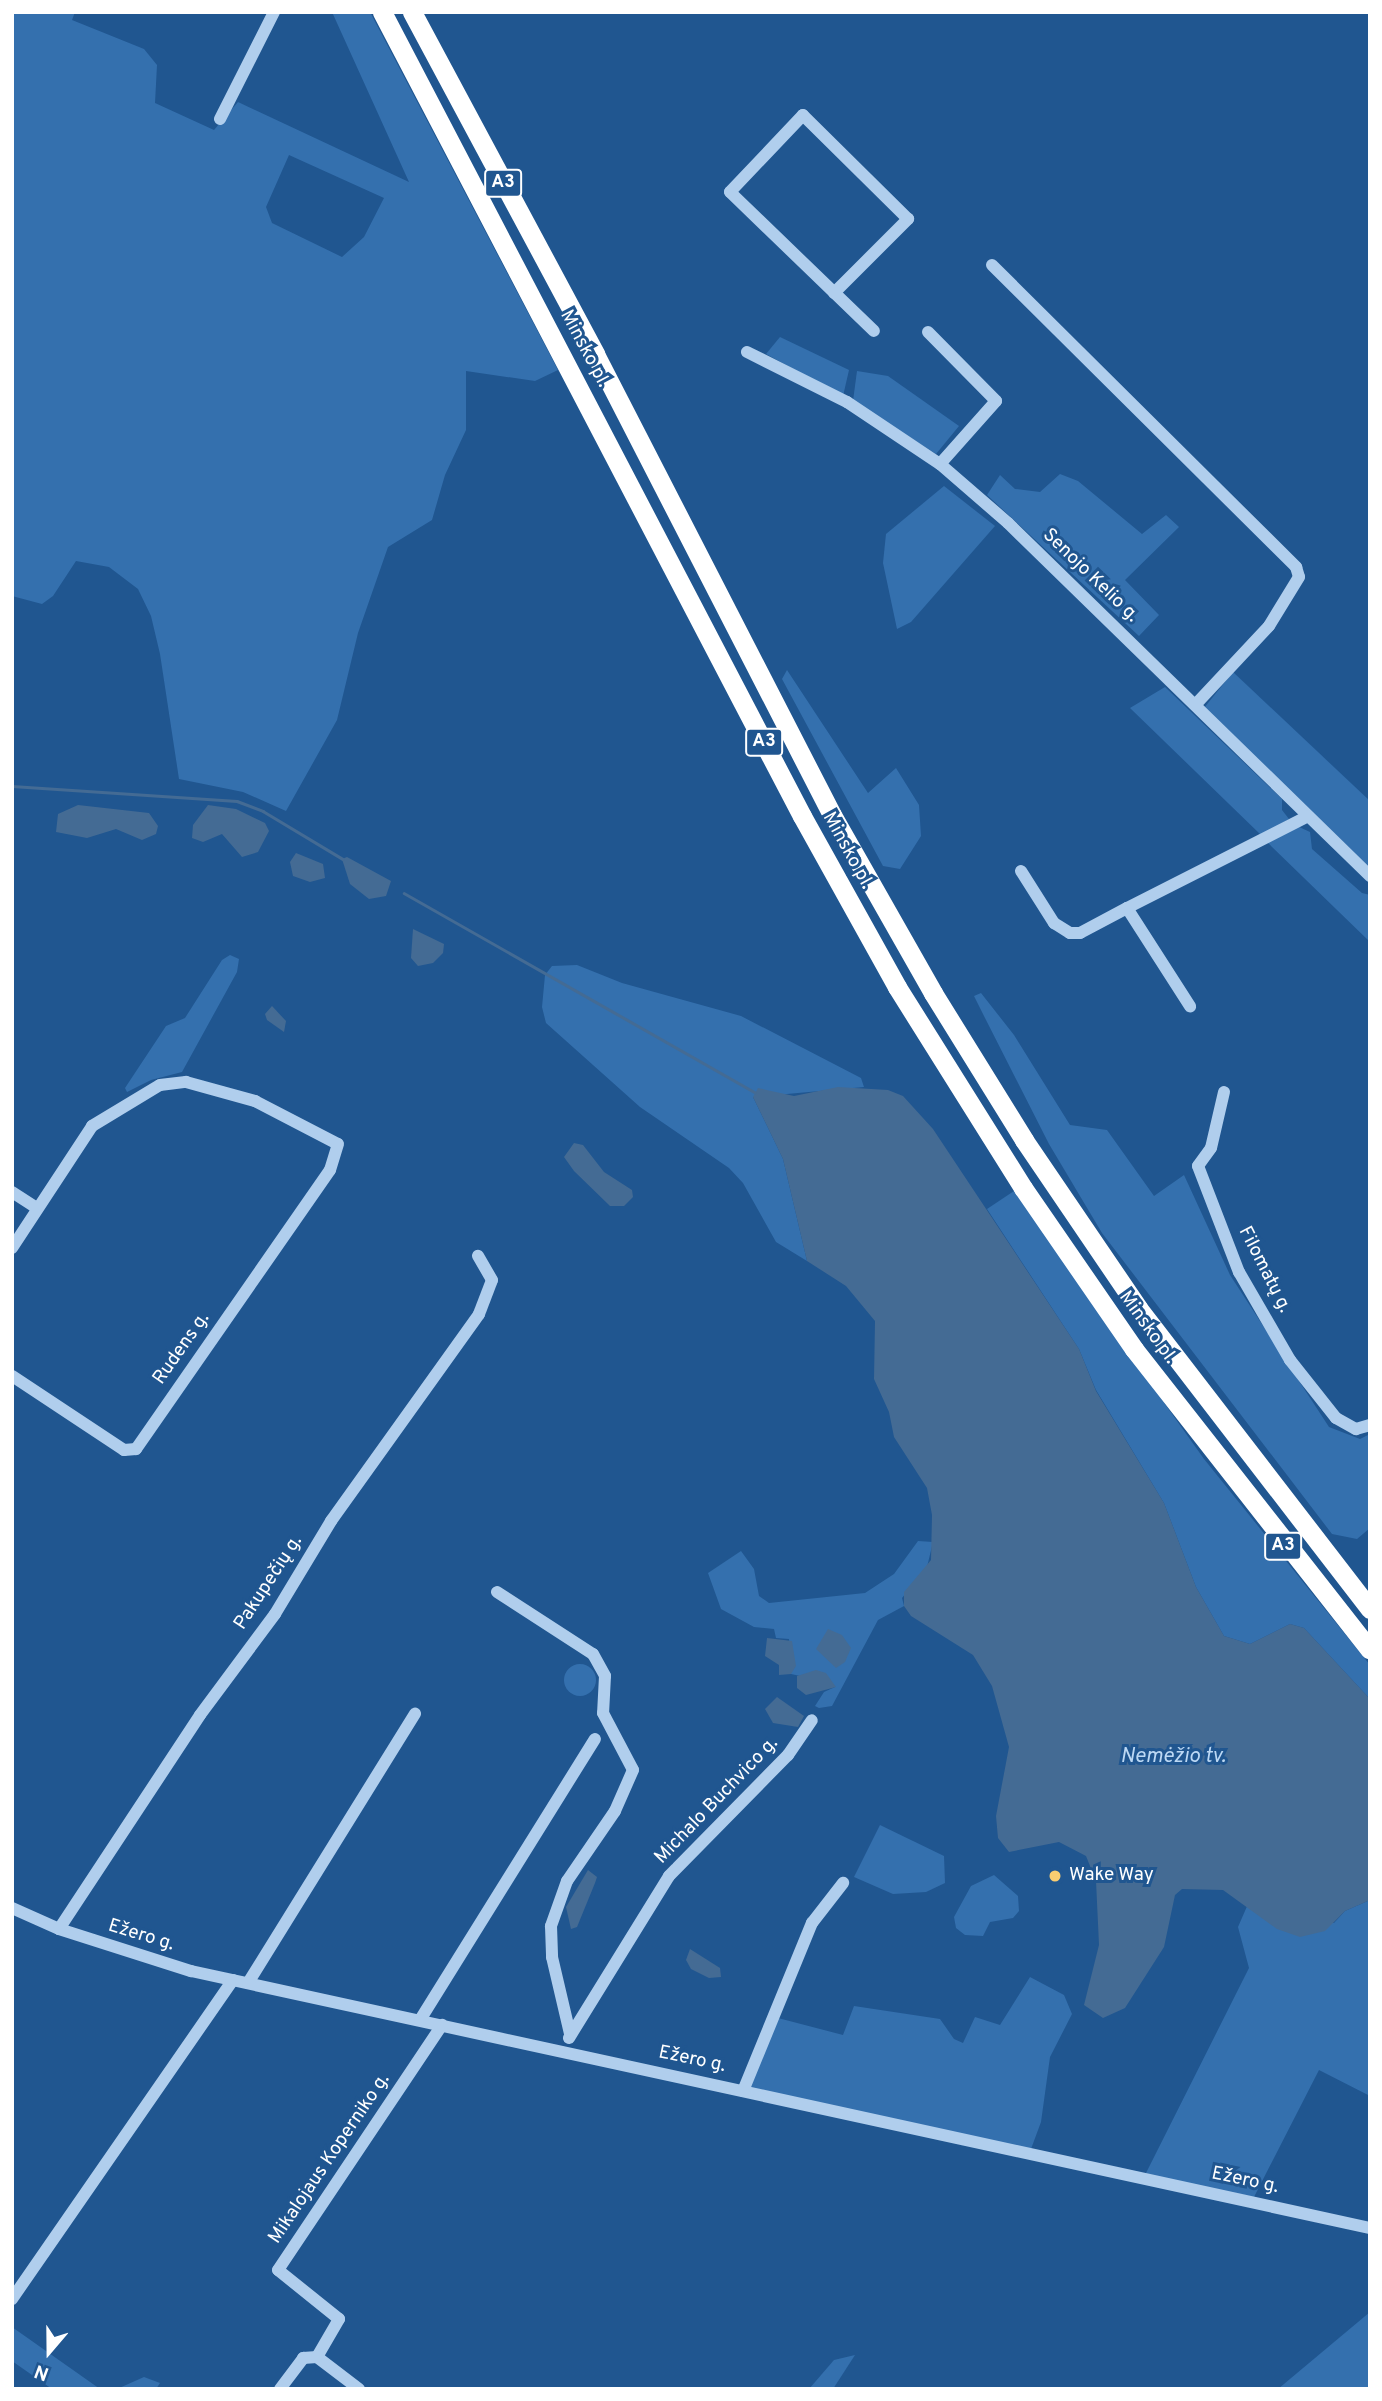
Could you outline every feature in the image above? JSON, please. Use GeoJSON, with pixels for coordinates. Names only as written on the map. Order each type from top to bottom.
{"type":"FeatureCollection","features":[{"type":"Feature","properties":{"kind":"highway","name":"Minsko pl."},"geometry":{"type":"LineString","coordinates":[[382,12],[802,816],[897,988],[1023,1188],[1134,1349],[1370,1650]]}},
{"type":"Feature","properties":{"kind":"highway","name":"Minsko pl."},"geometry":{"type":"LineString","coordinates":[[412,12],[595,354],[832,815],[933,993],[1030,1150],[1131,1297],[1245,1452],[1370,1609]]}},
{"type":"Feature","properties":{"kind":"street"},"geometry":{"type":"LineString","coordinates":[[220,119],[274,12]]}},
{"type":"Feature","properties":{"kind":"street"},"geometry":{"type":"LineString","coordinates":[[834,293],[908,219],[803,115],[730,192],[834,293],[874,331]]}},
{"type":"Feature","properties":{"kind":"street"},"geometry":{"type":"LineString","coordinates":[[992,265],[1296,568],[1299,577],[1269,626],[1195,705]]}},
{"type":"Feature","properties":{"kind":"street"},"geometry":{"type":"LineString","coordinates":[[929,331],[996,401],[940,464]]}},
{"type":"Feature","properties":{"kind":"street","name":"Senojo Kelio g."},"geometry":{"type":"LineString","coordinates":[[747,352],[847,402],[940,464],[1195,705],[1370,876]]}},
{"type":"Feature","properties":{"kind":"street"},"geometry":{"type":"LineString","coordinates":[[1021,870],[1054,923],[1070,933],[1080,933],[1308,816]]}},
{"type":"Feature","properties":{"kind":"street"},"geometry":{"type":"LineString","coordinates":[[1128,908],[1190,1006]]}},
{"type":"Feature","properties":{"kind":"street","name":"Rudens g."},"geometry":{"type":"LineString","coordinates":[[12,1376],[124,1450],[135,1450],[330,1170],[338,1143],[255,1101],[186,1082],[160,1085],[92,1126],[37,1208]]}},
{"type":"Feature","properties":{"kind":"street","name":"Filomatų g."},"geometry":{"type":"LineString","coordinates":[[1224,1093],[1211,1148],[1198,1166],[1239,1272],[1290,1360],[1336,1418],[1356,1429],[1370,1425]]}},
{"type":"Feature","properties":{"kind":"street"},"geometry":{"type":"LineString","coordinates":[[12,1192],[37,1208],[12,1248]]}},
{"type":"Feature","properties":{"kind":"street","name":"Pakupečių g."},"geometry":{"type":"LineString","coordinates":[[59,1929],[200,1714],[275,1614],[331,1521],[479,1314],[492,1280],[478,1256]]}},
{"type":"Feature","properties":{"kind":"street"},"geometry":{"type":"LineString","coordinates":[[420,2020],[595,1739],[603,1713],[605,1676],[593,1654],[497,1592]]}},
{"type":"Feature","properties":{"kind":"street"},"geometry":{"type":"LineString","coordinates":[[570,2034],[552,1957],[551,1926],[571,1874],[615,1811],[631,1778],[631,1762],[603,1713]]}},
{"type":"Feature","properties":{"kind":"street"},"geometry":{"type":"LineString","coordinates":[[248,1983],[415,1714]]}},
{"type":"Feature","properties":{"kind":"street","name":"Michalo Buchvico g."},"geometry":{"type":"LineString","coordinates":[[566,2052],[570,2034],[670,1875],[779,1764],[812,1720]]}},
{"type":"Feature","properties":{"kind":"street"},"geometry":{"type":"LineString","coordinates":[[595,1739],[610,1729]]}},
{"type":"Feature","properties":{"kind":"street"},"geometry":{"type":"LineString","coordinates":[[743,2091],[812,1923],[843,1883]]}},
{"type":"Feature","properties":{"kind":"street","name":"Ežero g."},"geometry":{"type":"LineString","coordinates":[[12,1908],[59,1929],[169,1965],[1370,2228]]}},
{"type":"Feature","properties":{"kind":"street"},"geometry":{"type":"LineString","coordinates":[[12,2299],[233,1980]]}},
{"type":"Feature","properties":{"kind":"street","name":"Mikalojaus Koperniko g."},"geometry":{"type":"LineString","coordinates":[[317,2357],[340,2319],[278,2270],[442,2025]]}},
{"type":"Feature","properties":{"kind":"street"},"geometry":{"type":"LineString","coordinates":[[280,2389],[303,2358],[317,2357],[359,2389]]}},
{"type":"Feature","properties":{"kind":"shaded area"},"geometry":{"type":"Polygon","coordinates":[[[12,12],[75,12],[72,20],[144,49],[157,65],[155,103],[214,130],[238,102],[409,182],[332,12],[370,12],[558,370],[535,381],[466,371],[466,430],[445,475],[432,520],[388,547],[358,633],[337,720],[286,811],[243,792],[179,779],[160,654],[151,616],[138,589],[109,567],[76,561],[53,596],[42,604],[12,596],[12,12]],[[289,155],[266,207],[272,223],[342,257],[364,237],[384,198],[289,155]]]}},
{"type":"Feature","properties":{"kind":"shaded area"},"geometry":{"type":"Polygon","coordinates":[[[780,337],[849,370],[843,396],[766,354],[780,337]]]}},
{"type":"Feature","properties":{"kind":"shaded area"},"geometry":{"type":"Polygon","coordinates":[[[857,371],[888,376],[959,426],[936,454],[853,401],[857,371]]]}},
{"type":"Feature","properties":{"kind":"shaded area"},"geometry":{"type":"Polygon","coordinates":[[[1060,474],[1078,481],[1142,534],[1166,515],[1179,527],[1125,580],[1159,615],[1139,636],[987,495],[1000,475],[1015,489],[1040,492],[1060,474]]]}},
{"type":"Feature","properties":{"kind":"shaded area"},"geometry":{"type":"Polygon","coordinates":[[[944,486],[995,526],[911,622],[897,629],[883,563],[886,534],[944,486]]]}},
{"type":"Feature","properties":{"kind":"shaded area"},"geometry":{"type":"Polygon","coordinates":[[[787,670],[868,793],[896,768],[919,805],[921,836],[900,869],[883,866],[782,679],[787,670]]]}},
{"type":"Feature","properties":{"kind":"shaded area"},"geometry":{"type":"Polygon","coordinates":[[[1233,672],[1370,801],[1370,869],[1204,708],[1233,672]]]}},
{"type":"Feature","properties":{"kind":"shaded area"},"geometry":{"type":"Polygon","coordinates":[[[1165,687],[1282,799],[1282,810],[1289,819],[1261,835],[1130,708],[1165,687]]]}},
{"type":"Feature","properties":{"kind":"shaded area"},"geometry":{"type":"Polygon","coordinates":[[[1297,826],[1310,832],[1312,849],[1362,893],[1370,895],[1370,942],[1267,842],[1297,826]]]}},
{"type":"Feature","properties":{"kind":"shaded area"},"geometry":{"type":"Polygon","coordinates":[[[230,955],[239,959],[237,972],[182,1072],[151,1080],[127,1092],[125,1088],[166,1026],[185,1018],[222,960],[230,955]]]}},
{"type":"Feature","properties":{"kind":"shaded area"},"geometry":{"type":"Polygon","coordinates":[[[577,965],[622,983],[741,1016],[861,1078],[864,1087],[753,1097],[783,1159],[807,1261],[776,1242],[743,1183],[729,1168],[640,1107],[546,1023],[542,1007],[545,975],[552,966],[577,965]]]}},
{"type":"Feature","properties":{"kind":"shaded area"},"geometry":{"type":"Polygon","coordinates":[[[981,993],[1014,1035],[1070,1125],[1107,1130],[1154,1196],[1184,1175],[1230,1275],[1329,1427],[1360,1439],[1370,1434],[1370,1528],[1357,1539],[1332,1534],[1102,1233],[1049,1144],[985,1018],[974,996],[981,993]]]}},
{"type":"Feature","properties":{"kind":"shaded area"},"geometry":{"type":"Polygon","coordinates":[[[1014,1191],[1204,1459],[1370,1665],[1370,1699],[1304,1628],[1290,1624],[1250,1644],[1224,1636],[1196,1587],[1164,1503],[1096,1390],[1079,1349],[987,1209],[1014,1191]]]}},
{"type":"Feature","properties":{"kind":"shaded area"},"geometry":{"type":"Polygon","coordinates":[[[918,1541],[933,1542],[927,1567],[902,1598],[904,1606],[878,1620],[832,1706],[819,1708],[815,1706],[824,1692],[835,1687],[816,1671],[805,1677],[791,1674],[789,1639],[776,1638],[774,1629],[754,1627],[721,1609],[708,1573],[741,1551],[754,1569],[759,1596],[769,1603],[865,1593],[894,1574],[918,1541]]]}},
{"type":"Feature","properties":{"kind":"shaded area"},"geometry":{"type":"Polygon","coordinates":[[[580,1664],[591,1669],[596,1680],[591,1691],[580,1696],[569,1691],[564,1680],[569,1669],[580,1664]]]}},
{"type":"Feature","properties":{"kind":"shaded area"},"geometry":{"type":"Polygon","coordinates":[[[880,1825],[944,1856],[945,1883],[926,1892],[893,1894],[854,1877],[880,1825]]]}},
{"type":"Feature","properties":{"kind":"shaded area"},"geometry":{"type":"Polygon","coordinates":[[[994,1875],[1018,1896],[1019,1911],[1013,1918],[990,1922],[983,1936],[965,1935],[956,1928],[954,1917],[971,1886],[994,1875]]]}},
{"type":"Feature","properties":{"kind":"shaded area"},"geometry":{"type":"Polygon","coordinates":[[[1370,1900],[1370,2096],[1319,2070],[1254,2197],[1145,2175],[1249,1968],[1238,1927],[1248,1904],[1265,1919],[1334,1923],[1345,1911],[1370,1900]]]}},
{"type":"Feature","properties":{"kind":"shaded area"},"geometry":{"type":"Polygon","coordinates":[[[1030,1977],[1064,1995],[1072,2014],[1050,2057],[1041,2122],[1031,2149],[750,2088],[778,2018],[843,2035],[854,2006],[940,2019],[954,2039],[963,2043],[975,2017],[1000,2025],[1030,1977]]]}},
{"type":"Feature","properties":{"kind":"shaded area"},"geometry":{"type":"Polygon","coordinates":[[[1370,2312],[1370,2389],[1278,2389],[1370,2312]]]}},
{"type":"Feature","properties":{"kind":"shaded area"},"geometry":{"type":"Polygon","coordinates":[[[12,2327],[100,2389],[52,2389],[12,2361],[12,2327]]]}},
{"type":"Feature","properties":{"kind":"shaded area"},"geometry":{"type":"Polygon","coordinates":[[[855,2355],[833,2389],[809,2389],[834,2360],[855,2355]]]}},
{"type":"Feature","properties":{"kind":"shaded area"},"geometry":{"type":"Polygon","coordinates":[[[144,2377],[160,2383],[156,2389],[117,2389],[144,2377]]]}},
{"type":"Feature","properties":{"kind":"water"},"geometry":{"type":"Polygon","coordinates":[[[78,805],[149,813],[158,826],[156,834],[142,840],[116,829],[87,838],[56,832],[58,814],[78,805]]]}},
{"type":"Feature","properties":{"kind":"water"},"geometry":{"type":"Polygon","coordinates":[[[208,805],[236,809],[265,823],[269,831],[258,852],[242,857],[222,834],[203,842],[192,838],[193,825],[208,805]]]}},
{"type":"Feature","properties":{"kind":"water"},"geometry":{"type":"Polygon","coordinates":[[[296,853],[323,864],[325,878],[310,882],[293,876],[290,862],[296,853]]]}},
{"type":"Feature","properties":{"kind":"water"},"geometry":{"type":"Polygon","coordinates":[[[347,857],[391,881],[386,896],[369,899],[350,884],[342,859],[347,857]]]}},
{"type":"Feature","properties":{"kind":"water"},"geometry":{"type":"Polygon","coordinates":[[[413,929],[444,944],[443,953],[433,963],[418,966],[411,958],[413,929]]]}},
{"type":"Feature","properties":{"kind":"water"},"geometry":{"type":"Polygon","coordinates":[[[272,1006],[286,1021],[284,1032],[267,1020],[265,1014],[272,1006]]]}},
{"type":"Feature","properties":{"kind":"water","name":"Nemėžio tv."},"geometry":{"type":"Polygon","coordinates":[[[838,1087],[888,1090],[903,1096],[933,1129],[1079,1349],[1096,1391],[1164,1503],[1196,1587],[1224,1636],[1250,1644],[1290,1624],[1304,1628],[1370,1699],[1370,1900],[1345,1911],[1325,1931],[1300,1937],[1277,1929],[1223,1890],[1182,1889],[1175,1895],[1164,1947],[1125,2008],[1103,2018],[1084,2005],[1099,1945],[1096,1881],[1086,1856],[1059,1842],[1009,1852],[998,1838],[996,1816],[1009,1747],[992,1686],[973,1655],[911,1616],[904,1606],[904,1592],[931,1560],[932,1515],[927,1488],[894,1437],[889,1412],[874,1379],[875,1321],[846,1286],[807,1261],[783,1159],[753,1097],[758,1088],[794,1096],[838,1087]]]}},
{"type":"Feature","properties":{"kind":"water"},"geometry":{"type":"Polygon","coordinates":[[[574,1143],[583,1145],[604,1172],[632,1190],[633,1197],[624,1206],[610,1206],[574,1171],[564,1157],[574,1143]]]}},
{"type":"Feature","properties":{"kind":"water"},"geometry":{"type":"Polygon","coordinates":[[[828,1629],[842,1635],[851,1648],[845,1662],[836,1668],[816,1649],[828,1629]]]}},
{"type":"Feature","properties":{"kind":"water"},"geometry":{"type":"Polygon","coordinates":[[[767,1638],[792,1641],[796,1666],[791,1674],[779,1675],[779,1665],[765,1656],[767,1638]]]}},
{"type":"Feature","properties":{"kind":"water"},"geometry":{"type":"Polygon","coordinates":[[[816,1670],[826,1673],[836,1687],[806,1695],[797,1688],[797,1676],[816,1670]]]}},
{"type":"Feature","properties":{"kind":"water"},"geometry":{"type":"Polygon","coordinates":[[[777,1697],[804,1716],[798,1727],[773,1723],[765,1709],[777,1697]]]}},
{"type":"Feature","properties":{"kind":"water"},"geometry":{"type":"Polygon","coordinates":[[[588,1870],[597,1877],[577,1927],[571,1929],[566,1907],[588,1870]]]}},
{"type":"Feature","properties":{"kind":"water"},"geometry":{"type":"Polygon","coordinates":[[[690,1949],[720,1968],[721,1977],[709,1978],[691,1969],[686,1960],[690,1949]]]}},
{"type":"Feature","properties":{"kind":"waterway"},"geometry":{"type":"LineString","coordinates":[[12,786],[237,801],[263,811],[343,859]]}},
{"type":"Feature","properties":{"kind":"waterway"},"geometry":{"type":"LineString","coordinates":[[404,893],[754,1092]]}},
{"type":"Feature","properties":{"kind":"place","name":"Wake Way"},"geometry":{"type":"Point","coordinates":[1055,1876]}}]}
